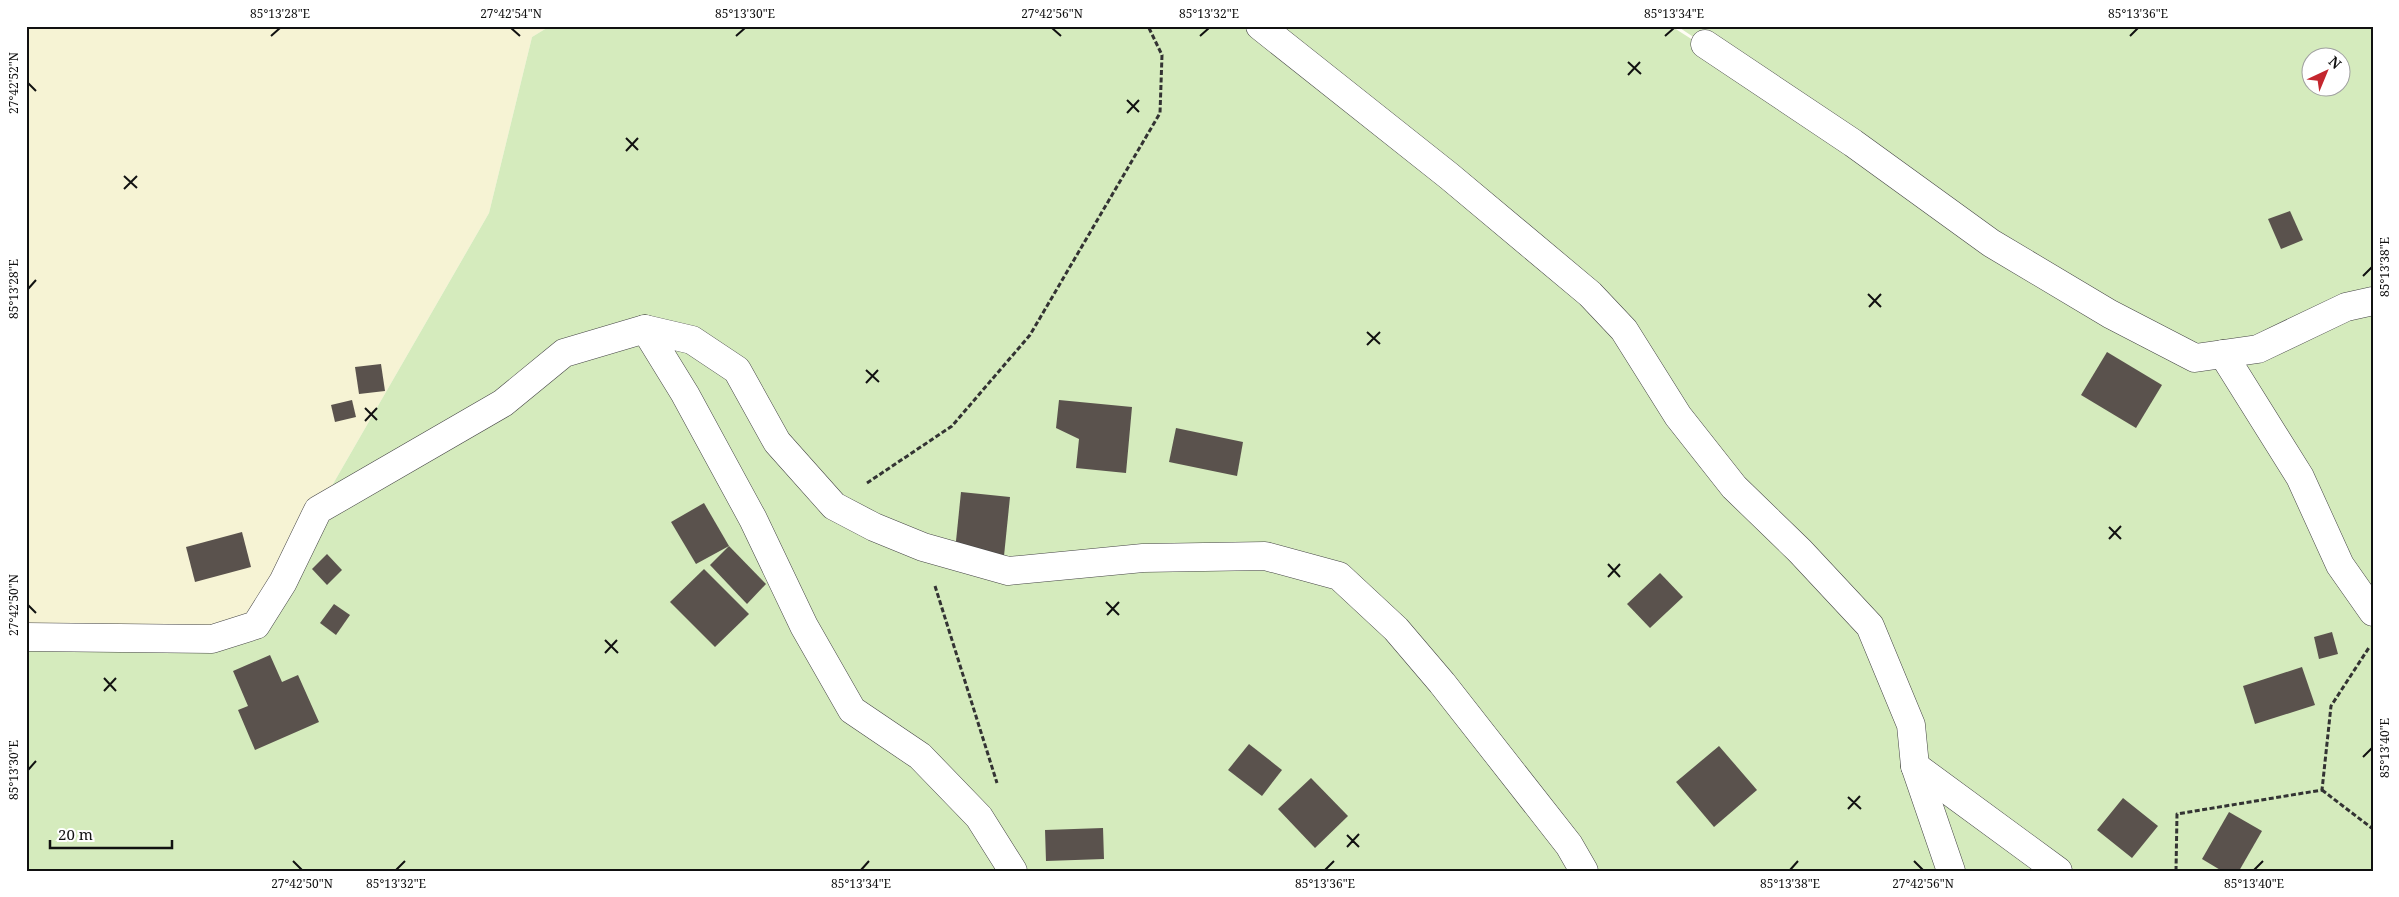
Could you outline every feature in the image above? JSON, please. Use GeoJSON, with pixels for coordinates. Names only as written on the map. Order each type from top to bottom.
{"type":"FeatureCollection","features":[{"type":"Feature","properties":{"kind":"street"},"geometry":{"type":"LineString","coordinates":[[1260,26],[1456,182],[1590,294],[1624,330],[1678,416],[1734,487],[1800,551],[1870,626],[1911,725],[1915,766],[1951,871]]}},
{"type":"Feature","properties":{"kind":"street"},"geometry":{"type":"LineString","coordinates":[[1705,44],[1853,143],[1991,243],[2110,314],[2194,358],[2258,349],[2346,307],[2373,302]]}},
{"type":"Feature","properties":{"kind":"street"},"geometry":{"type":"LineString","coordinates":[[644,329],[699,419],[753,519],[804,626],[852,710],[920,756],[979,817],[1013,871]]}},
{"type":"Feature","properties":{"kind":"street"},"geometry":{"type":"LineString","coordinates":[[26,637],[212,639],[256,625],[283,582],[318,510],[502,403],[564,353],[644,329],[692,340],[737,370],[777,442],[834,506],[874,527],[923,547],[1008,571],[1142,558],[1265,556],[1339,576],[1396,629],[1442,683],[1569,845],[1584,871]]}},
{"type":"Feature","properties":{"kind":"street"},"geometry":{"type":"LineString","coordinates":[[2222,354],[2300,477],[2340,565],[2373,612]]}},
{"type":"Feature","properties":{"kind":"street"},"geometry":{"type":"LineString","coordinates":[[1915,766],[2058,871]]}},
{"type":"Feature","properties":{"kind":"path"},"geometry":{"type":"LineString","coordinates":[[834,506],[952,426],[1030,335],[1160,113],[1162,55],[1148,26]]}},
{"type":"Feature","properties":{"kind":"path"},"geometry":{"type":"LineString","coordinates":[[923,547],[1000,792]]}},
{"type":"Feature","properties":{"kind":"path"},"geometry":{"type":"LineString","coordinates":[[2322,790],[2330,706],[2373,641]]}},
{"type":"Feature","properties":{"kind":"path"},"geometry":{"type":"LineString","coordinates":[[2176,871],[2177,814],[2322,790],[2373,829]]}},
{"type":"Feature","properties":{"kind":"shaded area"},"geometry":{"type":"Polygon","coordinates":[[[26,26],[550,26],[532,37],[489,213],[318,510],[256,625],[26,632],[26,26]]]}},
{"type":"Feature","properties":{"kind":"green space"},"geometry":{"type":"Polygon","coordinates":[[[550,26],[1671,26],[1807,113],[1677,26],[2373,26],[2373,871],[26,871],[26,632],[256,625],[318,510],[489,213],[532,37],[550,26]]]}},
{"type":"Feature","properties":{"kind":"building"},"geometry":{"type":"Polygon","coordinates":[[[2290,211],[2303,240],[2281,249],[2268,219],[2290,211]]]}},
{"type":"Feature","properties":{"kind":"building"},"geometry":{"type":"Polygon","coordinates":[[[2107,352],[2162,385],[2136,428],[2081,395],[2107,352]]]}},
{"type":"Feature","properties":{"kind":"building"},"geometry":{"type":"Polygon","coordinates":[[[381,364],[385,391],[359,394],[355,367],[381,364]]]}},
{"type":"Feature","properties":{"kind":"building"},"geometry":{"type":"Polygon","coordinates":[[[352,400],[356,417],[335,422],[331,405],[352,400]]]}},
{"type":"Feature","properties":{"kind":"building"},"geometry":{"type":"Polygon","coordinates":[[[1059,400],[1132,407],[1126,473],[1076,468],[1079,439],[1056,428],[1059,400]]]}},
{"type":"Feature","properties":{"kind":"building"},"geometry":{"type":"Polygon","coordinates":[[[1176,428],[1243,442],[1237,476],[1169,462],[1176,428]]]}},
{"type":"Feature","properties":{"kind":"building"},"geometry":{"type":"Polygon","coordinates":[[[961,492],[1010,497],[1004,556],[955,551],[961,492]]]}},
{"type":"Feature","properties":{"kind":"building"},"geometry":{"type":"Polygon","coordinates":[[[704,503],[729,546],[696,564],[671,522],[704,503]]]}},
{"type":"Feature","properties":{"kind":"building"},"geometry":{"type":"Polygon","coordinates":[[[242,532],[251,567],[195,582],[186,547],[242,532]]]}},
{"type":"Feature","properties":{"kind":"building"},"geometry":{"type":"Polygon","coordinates":[[[729,546],[766,584],[747,604],[710,565],[729,546]]]}},
{"type":"Feature","properties":{"kind":"building"},"geometry":{"type":"Polygon","coordinates":[[[327,554],[342,570],[327,585],[312,569],[327,554]]]}},
{"type":"Feature","properties":{"kind":"building"},"geometry":{"type":"Polygon","coordinates":[[[704,569],[749,614],[715,647],[670,602],[704,569]]]}},
{"type":"Feature","properties":{"kind":"building"},"geometry":{"type":"Polygon","coordinates":[[[1660,573],[1683,597],[1650,628],[1627,604],[1660,573]]]}},
{"type":"Feature","properties":{"kind":"building"},"geometry":{"type":"Polygon","coordinates":[[[334,604],[350,615],[336,635],[320,623],[334,604]]]}},
{"type":"Feature","properties":{"kind":"building"},"geometry":{"type":"Polygon","coordinates":[[[2332,632],[2338,654],[2319,659],[2314,637],[2332,632]]]}},
{"type":"Feature","properties":{"kind":"building"},"geometry":{"type":"Polygon","coordinates":[[[270,655],[282,682],[298,675],[319,722],[255,750],[238,710],[248,706],[233,671],[270,655]]]}},
{"type":"Feature","properties":{"kind":"building"},"geometry":{"type":"Polygon","coordinates":[[[2302,667],[2315,705],[2255,724],[2243,686],[2302,667]]]}},
{"type":"Feature","properties":{"kind":"building"},"geometry":{"type":"Polygon","coordinates":[[[1249,744],[1282,770],[1262,796],[1228,770],[1249,744]]]}},
{"type":"Feature","properties":{"kind":"building"},"geometry":{"type":"Polygon","coordinates":[[[1719,746],[1757,790],[1714,827],[1676,782],[1719,746]]]}},
{"type":"Feature","properties":{"kind":"building"},"geometry":{"type":"Polygon","coordinates":[[[1311,778],[1348,816],[1315,848],[1278,809],[1311,778]]]}},
{"type":"Feature","properties":{"kind":"building"},"geometry":{"type":"Polygon","coordinates":[[[2123,798],[2158,826],[2132,858],[2097,830],[2123,798]]]}},
{"type":"Feature","properties":{"kind":"building"},"geometry":{"type":"Polygon","coordinates":[[[2229,812],[2262,831],[2239,871],[2222,871],[2202,859],[2229,812]]]}},
{"type":"Feature","properties":{"kind":"building"},"geometry":{"type":"Polygon","coordinates":[[[1103,828],[1104,859],[1046,861],[1045,830],[1103,828]]]}}]}
